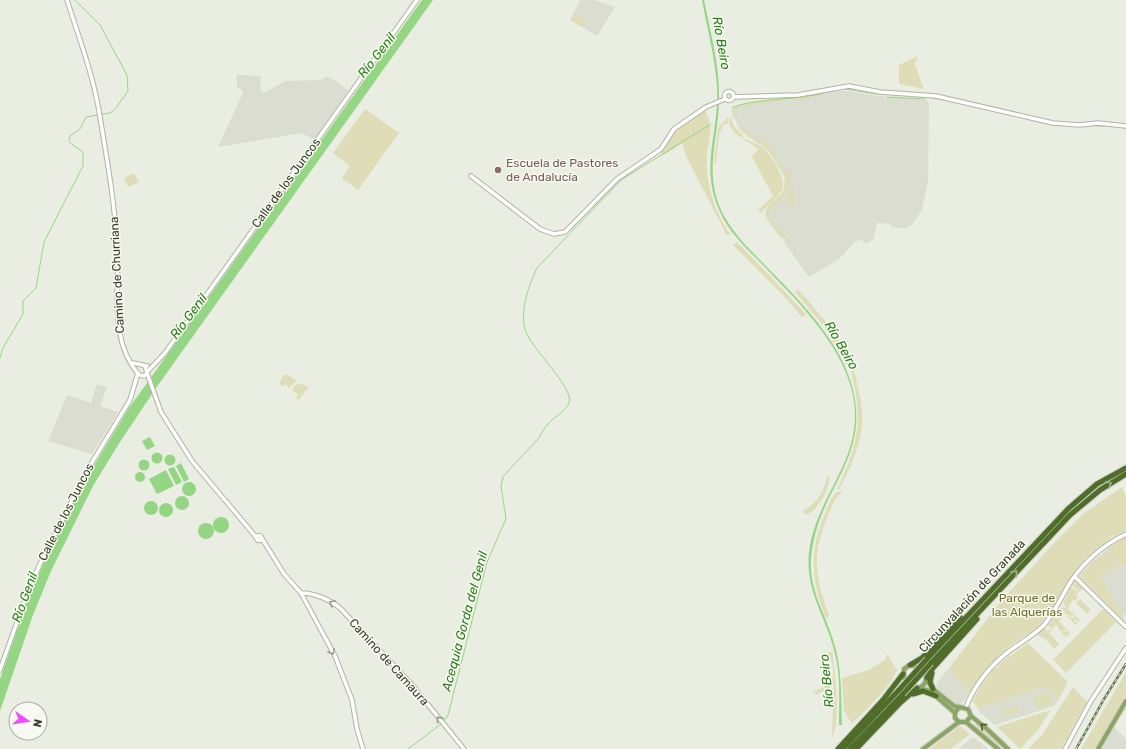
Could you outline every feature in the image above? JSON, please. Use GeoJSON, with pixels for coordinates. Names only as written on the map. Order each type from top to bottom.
{"type":"FeatureCollection","features":[{"type":"Feature","properties":{"kind":"highway","name":"Circunvalación de Granada"},"geometry":{"type":"LineString","coordinates":[[850,749],[972,611],[1068,509],[1098,484],[1126,468]]}},
{"type":"Feature","properties":{"kind":"highway","name":"Circunvalación de Granada"},"geometry":{"type":"LineString","coordinates":[[929,661],[985,606],[1070,515],[1100,490],[1126,474]]}},
{"type":"Feature","properties":{"kind":"highway"},"geometry":{"type":"LineString","coordinates":[[926,677],[978,618],[985,606]]}},
{"type":"Feature","properties":{"kind":"highway"},"geometry":{"type":"LineString","coordinates":[[913,666],[965,614],[972,611]]}},
{"type":"Feature","properties":{"kind":"highway"},"geometry":{"type":"LineString","coordinates":[[933,689],[930,679],[939,662]]}},
{"type":"Feature","properties":{"kind":"highway"},"geometry":{"type":"LineString","coordinates":[[838,749],[903,676]]}},
{"type":"Feature","properties":{"kind":"highway"},"geometry":{"type":"LineString","coordinates":[[856,749],[916,687]]}},
{"type":"Feature","properties":{"kind":"highway"},"geometry":{"type":"LineString","coordinates":[[902,701],[919,691],[936,696]]}},
{"type":"Feature","properties":{"kind":"highway","name":"Circunvalación de Granada"},"geometry":{"type":"LineString","coordinates":[[843,749],[901,692]]}},
{"type":"Feature","properties":{"kind":"main road"},"geometry":{"type":"LineString","coordinates":[[903,676],[904,669],[913,666]]}},
{"type":"Feature","properties":{"kind":"main road"},"geometry":{"type":"LineString","coordinates":[[916,687],[924,684],[926,677]]}},
{"type":"Feature","properties":{"kind":"main road"},"geometry":{"type":"LineString","coordinates":[[926,677],[933,689],[954,706],[966,707],[970,711],[971,716],[1008,749]]}},
{"type":"Feature","properties":{"kind":"main road"},"geometry":{"type":"LineString","coordinates":[[916,687],[930,691],[955,713],[955,718],[959,722]]}},
{"type":"Feature","properties":{"kind":"main road"},"geometry":{"type":"LineString","coordinates":[[1098,749],[1126,701]]}},
{"type":"Feature","properties":{"kind":"main road"},"geometry":{"type":"LineString","coordinates":[[955,713],[960,707]]}},
{"type":"Feature","properties":{"kind":"main road"},"geometry":{"type":"LineString","coordinates":[[966,722],[971,716]]}},
{"type":"Feature","properties":{"kind":"main road"},"geometry":{"type":"LineString","coordinates":[[923,749],[959,722],[966,722],[998,749]]}},
{"type":"Feature","properties":{"kind":"street","name":"Camino de Churriana"},"geometry":{"type":"LineString","coordinates":[[67,0],[100,115],[117,248],[118,326],[122,344],[131,362],[139,374],[148,380]]}},
{"type":"Feature","properties":{"kind":"street","name":"Calle de los Juncos"},"geometry":{"type":"LineString","coordinates":[[0,670],[26,597],[40,564],[88,469],[130,400],[139,374],[147,372],[165,353],[417,0]]}},
{"type":"Feature","properties":{"kind":"street"},"geometry":{"type":"LineString","coordinates":[[471,176],[540,229],[547,233],[559,234],[570,228],[617,179],[653,156],[678,126],[718,102],[725,99],[730,101],[734,97],[798,95],[849,86],[880,92],[936,96],[1053,123],[1079,125],[1098,123],[1126,126]]}},
{"type":"Feature","properties":{"kind":"street"},"geometry":{"type":"LineString","coordinates":[[725,99],[725,95],[728,92],[732,93],[734,97]]}},
{"type":"Feature","properties":{"kind":"street"},"geometry":{"type":"LineString","coordinates":[[131,362],[140,366],[154,365]]}},
{"type":"Feature","properties":{"kind":"street"},"geometry":{"type":"LineString","coordinates":[[139,374],[140,366]]}},
{"type":"Feature","properties":{"kind":"street","name":"Camino de Churriana"},"geometry":{"type":"LineString","coordinates":[[145,366],[148,380],[156,395],[164,416],[192,461],[266,546],[284,574],[301,593],[335,656],[352,700],[357,729],[363,749]]}},
{"type":"Feature","properties":{"kind":"street"},"geometry":{"type":"LineString","coordinates":[[966,707],[978,684],[991,667],[1036,632],[1050,617],[1075,577],[1096,554],[1126,534]]}},
{"type":"Feature","properties":{"kind":"street"},"geometry":{"type":"LineString","coordinates":[[1075,577],[1126,627]]}},
{"type":"Feature","properties":{"kind":"street","name":"Camino de Camaura"},"geometry":{"type":"LineString","coordinates":[[301,593],[323,598],[337,606],[413,686],[464,749]]}},
{"type":"Feature","properties":{"kind":"street"},"geometry":{"type":"LineString","coordinates":[[1065,749],[1091,701],[1126,648]]}},
{"type":"Feature","properties":{"kind":"street"},"geometry":{"type":"LineString","coordinates":[[1110,671],[1126,651]]}},
{"type":"Feature","properties":{"kind":"shaded area"},"geometry":{"type":"Polygon","coordinates":[[[422,0],[433,0],[156,388],[93,486],[51,571],[33,615],[0,711],[0,679],[29,597],[49,551],[84,482],[129,408],[422,0]]]}},
{"type":"Feature","properties":{"kind":"shaded area"},"geometry":{"type":"Polygon","coordinates":[[[580,0],[594,0],[615,7],[597,36],[570,20],[580,0]]]}},
{"type":"Feature","properties":{"kind":"shaded area"},"geometry":{"type":"Polygon","coordinates":[[[702,0],[704,0],[719,82],[719,109],[714,152],[713,180],[721,210],[730,225],[751,251],[817,321],[839,354],[847,372],[853,390],[856,413],[855,434],[850,453],[818,524],[811,560],[811,574],[817,599],[832,636],[838,659],[841,687],[842,725],[839,725],[838,668],[830,637],[810,579],[809,552],[821,511],[839,474],[853,436],[855,414],[852,391],[846,372],[837,355],[814,321],[734,234],[721,214],[714,197],[710,165],[716,119],[717,86],[713,53],[702,0]]]}},
{"type":"Feature","properties":{"kind":"shaded area"},"geometry":{"type":"Polygon","coordinates":[[[237,75],[261,76],[260,90],[264,93],[285,81],[320,80],[327,77],[336,81],[348,91],[314,140],[302,133],[218,147],[243,93],[241,89],[237,88],[237,75]]]}},
{"type":"Feature","properties":{"kind":"shaded area"},"geometry":{"type":"Polygon","coordinates":[[[831,91],[847,91],[887,97],[927,100],[929,103],[928,181],[922,210],[911,226],[906,228],[891,227],[891,224],[877,223],[874,239],[866,244],[862,239],[855,242],[839,259],[809,277],[784,242],[786,239],[780,237],[765,215],[784,191],[785,178],[769,151],[747,136],[736,123],[737,121],[733,118],[731,109],[741,105],[766,101],[813,98],[831,91]]]}},
{"type":"Feature","properties":{"kind":"shaded area"},"geometry":{"type":"Polygon","coordinates":[[[97,384],[107,387],[100,406],[118,412],[92,454],[48,441],[67,395],[91,403],[97,384]]]}},
{"type":"Feature","properties":{"kind":"shaded area"},"geometry":{"type":"Polygon","coordinates":[[[150,437],[155,446],[147,450],[142,441],[150,437]]]}},
{"type":"Feature","properties":{"kind":"shaded area"},"geometry":{"type":"Polygon","coordinates":[[[155,453],[159,453],[161,454],[161,462],[155,463],[152,460],[152,456],[155,453]]]}},
{"type":"Feature","properties":{"kind":"shaded area"},"geometry":{"type":"Polygon","coordinates":[[[168,455],[172,455],[174,456],[174,464],[168,465],[165,462],[165,458],[168,455]]]}},
{"type":"Feature","properties":{"kind":"shaded area"},"geometry":{"type":"Polygon","coordinates":[[[142,460],[146,460],[148,461],[148,469],[142,470],[139,467],[139,463],[142,460]]]}},
{"type":"Feature","properties":{"kind":"shaded area"},"geometry":{"type":"Polygon","coordinates":[[[181,463],[189,479],[184,482],[176,466],[181,463]]]}},
{"type":"Feature","properties":{"kind":"shaded area"},"geometry":{"type":"Polygon","coordinates":[[[174,467],[182,482],[176,485],[168,469],[174,467]]]}},
{"type":"Feature","properties":{"kind":"shaded area"},"geometry":{"type":"Polygon","coordinates":[[[166,470],[174,486],[157,494],[149,479],[166,470]]]}},
{"type":"Feature","properties":{"kind":"shaded area"},"geometry":{"type":"Polygon","coordinates":[[[138,472],[142,472],[144,473],[144,481],[138,482],[135,479],[135,475],[138,472]]]}},
{"type":"Feature","properties":{"kind":"shaded area"},"geometry":{"type":"Polygon","coordinates":[[[189,482],[194,484],[196,489],[194,494],[189,496],[184,494],[182,489],[184,484],[189,482]]]}},
{"type":"Feature","properties":{"kind":"shaded area"},"geometry":{"type":"Polygon","coordinates":[[[182,496],[187,498],[189,503],[187,508],[182,510],[177,508],[175,503],[177,498],[182,496]]]}},
{"type":"Feature","properties":{"kind":"shaded area"},"geometry":{"type":"Polygon","coordinates":[[[151,501],[156,503],[158,508],[156,513],[151,515],[146,513],[144,508],[146,503],[151,501]]]}},
{"type":"Feature","properties":{"kind":"shaded area"},"geometry":{"type":"Polygon","coordinates":[[[166,503],[171,505],[173,510],[171,515],[166,517],[161,515],[159,510],[161,505],[166,503]]]}},
{"type":"Feature","properties":{"kind":"shaded area"},"geometry":{"type":"Polygon","coordinates":[[[221,517],[228,522],[229,525],[224,532],[221,533],[214,528],[213,525],[218,518],[221,517]]]}},
{"type":"Feature","properties":{"kind":"shaded area"},"geometry":{"type":"Polygon","coordinates":[[[206,523],[213,528],[214,531],[209,538],[206,539],[199,534],[198,531],[203,524],[206,523]]]}},
{"type":"Feature","properties":{"kind":"shaded area"},"geometry":{"type":"Polygon","coordinates":[[[1112,545],[1126,571],[1126,615],[1123,615],[1092,562],[1112,545]]]}},
{"type":"Feature","properties":{"kind":"shaded area"},"geometry":{"type":"Polygon","coordinates":[[[949,668],[969,693],[962,703],[956,705],[936,689],[937,683],[949,668]]]}},
{"type":"Feature","properties":{"kind":"shaded area"},"geometry":{"type":"Polygon","coordinates":[[[1045,686],[1059,699],[1054,706],[995,725],[979,712],[978,708],[1045,686]]]}},
{"type":"Feature","properties":{"kind":"shaded area"},"geometry":{"type":"Polygon","coordinates":[[[1114,727],[1126,739],[1126,749],[1101,749],[1114,727]]]}},
{"type":"Feature","properties":{"kind":"shaded area"},"geometry":{"type":"Polygon","coordinates":[[[973,737],[989,749],[958,749],[973,737]]]}},
{"type":"Feature","properties":{"kind":"green space"},"geometry":{"type":"Polygon","coordinates":[[[575,15],[586,20],[583,27],[571,20],[575,15]]]}},
{"type":"Feature","properties":{"kind":"green space"},"geometry":{"type":"Polygon","coordinates":[[[918,56],[915,64],[924,89],[899,84],[899,65],[918,56]]]}},
{"type":"Feature","properties":{"kind":"green space"},"geometry":{"type":"Polygon","coordinates":[[[825,92],[823,95],[804,100],[782,100],[746,107],[745,105],[736,108],[737,120],[734,116],[733,107],[738,105],[760,101],[804,97],[825,92]]]}},
{"type":"Feature","properties":{"kind":"green space"},"geometry":{"type":"Polygon","coordinates":[[[365,109],[399,133],[358,190],[342,178],[350,166],[333,153],[365,109]]]}},
{"type":"Feature","properties":{"kind":"green space"},"geometry":{"type":"Polygon","coordinates":[[[705,110],[710,128],[707,155],[709,187],[715,207],[731,235],[726,234],[686,156],[682,143],[664,155],[661,152],[668,138],[678,127],[705,110]]]}},
{"type":"Feature","properties":{"kind":"green space"},"geometry":{"type":"Polygon","coordinates":[[[730,116],[735,128],[742,134],[743,138],[766,150],[774,161],[782,180],[782,190],[761,213],[758,210],[773,196],[752,157],[758,149],[736,134],[729,125],[730,116]]]}},
{"type":"Feature","properties":{"kind":"green space"},"geometry":{"type":"Polygon","coordinates":[[[728,117],[728,124],[724,124],[719,135],[716,163],[714,163],[718,128],[728,117]]]}},
{"type":"Feature","properties":{"kind":"green space"},"geometry":{"type":"Polygon","coordinates":[[[741,127],[768,144],[767,146],[774,150],[773,153],[776,154],[777,161],[780,161],[779,164],[782,165],[784,170],[792,171],[787,193],[773,208],[769,218],[790,241],[782,237],[776,231],[767,218],[766,212],[768,207],[781,194],[784,188],[784,174],[769,152],[761,144],[740,130],[739,128],[741,127]]]}},
{"type":"Feature","properties":{"kind":"green space"},"geometry":{"type":"Polygon","coordinates":[[[134,173],[139,182],[128,187],[124,178],[134,173]]]}},
{"type":"Feature","properties":{"kind":"green space"},"geometry":{"type":"Polygon","coordinates":[[[795,180],[793,206],[792,206],[786,201],[795,180]]]}},
{"type":"Feature","properties":{"kind":"green space"},"geometry":{"type":"Polygon","coordinates":[[[737,242],[805,313],[805,316],[802,317],[784,296],[733,245],[737,242]]]}},
{"type":"Feature","properties":{"kind":"green space"},"geometry":{"type":"Polygon","coordinates":[[[797,290],[800,291],[831,328],[855,366],[853,369],[849,369],[823,325],[795,292],[797,290]]]}},
{"type":"Feature","properties":{"kind":"green space"},"geometry":{"type":"Polygon","coordinates":[[[854,370],[860,400],[862,427],[853,459],[839,490],[838,488],[850,458],[857,431],[857,403],[851,372],[854,370]]]}},
{"type":"Feature","properties":{"kind":"green space"},"geometry":{"type":"Polygon","coordinates":[[[284,375],[289,375],[296,381],[289,388],[285,384],[282,386],[279,383],[284,375]]]}},
{"type":"Feature","properties":{"kind":"green space"},"geometry":{"type":"Polygon","coordinates":[[[298,383],[309,387],[298,400],[296,398],[298,395],[292,390],[298,383]]]}},
{"type":"Feature","properties":{"kind":"green space"},"geometry":{"type":"Polygon","coordinates":[[[828,475],[830,477],[829,483],[823,498],[820,503],[807,515],[803,512],[804,510],[813,504],[820,496],[828,475]]]}},
{"type":"Feature","properties":{"kind":"green space","name":"Parque de las Alquerías"},"geometry":{"type":"Polygon","coordinates":[[[1122,487],[1126,497],[1126,530],[1101,545],[1080,565],[1043,621],[1035,629],[997,657],[982,674],[969,693],[949,668],[1002,600],[1054,543],[1084,513],[1122,487]]]}},
{"type":"Feature","properties":{"kind":"green space"},"geometry":{"type":"Polygon","coordinates":[[[837,492],[843,492],[832,505],[819,543],[817,555],[818,578],[829,616],[826,618],[817,591],[814,553],[820,527],[830,502],[837,492]]]}},
{"type":"Feature","properties":{"kind":"green space"},"geometry":{"type":"Polygon","coordinates":[[[1126,537],[1126,571],[1122,563],[1118,565],[1108,551],[1113,548],[1112,545],[1126,537]]]}},
{"type":"Feature","properties":{"kind":"green space"},"geometry":{"type":"Polygon","coordinates":[[[1107,552],[1117,566],[1102,576],[1092,562],[1107,552]]]}},
{"type":"Feature","properties":{"kind":"green space"},"geometry":{"type":"Polygon","coordinates":[[[1092,562],[1123,615],[1125,622],[1079,576],[1092,562]]]}},
{"type":"Feature","properties":{"kind":"green space"},"geometry":{"type":"Polygon","coordinates":[[[1075,581],[1086,592],[1082,589],[1076,595],[1078,598],[1074,601],[1073,600],[1068,607],[1071,614],[1071,611],[1080,621],[1074,620],[1078,624],[1076,625],[1067,616],[1074,618],[1074,615],[1070,616],[1061,611],[1055,617],[1057,619],[1062,616],[1058,621],[1065,615],[1059,621],[1070,633],[1066,637],[1061,632],[1064,631],[1066,633],[1067,630],[1060,631],[1056,624],[1049,633],[1059,644],[1055,649],[1044,638],[1037,635],[1045,628],[1047,631],[1052,628],[1047,626],[1051,622],[1053,624],[1051,621],[1059,609],[1066,607],[1063,603],[1071,587],[1077,592],[1078,591],[1072,585],[1075,581]]]}},
{"type":"Feature","properties":{"kind":"green space"},"geometry":{"type":"Polygon","coordinates":[[[1080,599],[1091,610],[1087,614],[1076,603],[1080,599]]]}},
{"type":"Feature","properties":{"kind":"green space"},"geometry":{"type":"Polygon","coordinates":[[[1103,609],[1116,622],[1066,673],[1050,656],[1054,659],[1103,609]]]}},
{"type":"Feature","properties":{"kind":"green space"},"geometry":{"type":"Polygon","coordinates":[[[1028,643],[1068,682],[1059,699],[1045,686],[978,708],[972,701],[982,684],[995,668],[999,667],[998,665],[1028,643]]]}},
{"type":"Feature","properties":{"kind":"green space"},"geometry":{"type":"Polygon","coordinates":[[[832,652],[835,671],[837,709],[835,731],[832,738],[834,685],[816,695],[814,692],[826,686],[833,676],[831,659],[827,653],[832,652]]]}},
{"type":"Feature","properties":{"kind":"green space"},"geometry":{"type":"Polygon","coordinates":[[[887,654],[897,670],[893,678],[877,698],[853,723],[851,722],[844,711],[842,678],[869,670],[885,660],[887,654]]]}},
{"type":"Feature","properties":{"kind":"green space"},"geometry":{"type":"Polygon","coordinates":[[[1126,672],[1126,696],[1095,749],[1081,749],[1126,672]]]}},
{"type":"Feature","properties":{"kind":"green space"},"geometry":{"type":"Polygon","coordinates":[[[1073,687],[1087,702],[1065,742],[1064,741],[1062,749],[1028,749],[1042,735],[1073,687]]]}},
{"type":"Feature","properties":{"kind":"green space"},"geometry":{"type":"Polygon","coordinates":[[[1049,691],[1053,704],[1038,709],[1034,696],[1049,691]]]}},
{"type":"Feature","properties":{"kind":"green space"},"geometry":{"type":"Polygon","coordinates":[[[1017,705],[1019,712],[1004,717],[1002,710],[1017,705]]]}},
{"type":"Feature","properties":{"kind":"green space"},"geometry":{"type":"Polygon","coordinates":[[[1051,710],[1038,730],[1020,749],[997,727],[1051,710]]]}},
{"type":"Feature","properties":{"kind":"green space"},"geometry":{"type":"Polygon","coordinates":[[[977,722],[1006,749],[1000,749],[974,726],[977,722]]]}},
{"type":"Feature","properties":{"kind":"green space"},"geometry":{"type":"Polygon","coordinates":[[[960,726],[970,734],[950,749],[930,749],[960,726]]]}},
{"type":"Feature","properties":{"kind":"waterway"},"geometry":{"type":"LineString","coordinates":[[75,0],[100,25],[127,75],[128,91],[116,108],[110,113],[102,114]]}},
{"type":"Feature","properties":{"kind":"waterway","name":"Acequia Gorda del Genil"},"geometry":{"type":"LineString","coordinates":[[845,89],[877,94]]}},
{"type":"Feature","properties":{"kind":"waterway","name":"Acequia Gorda del Genil"},"geometry":{"type":"LineString","coordinates":[[733,107],[755,102],[823,93]]}},
{"type":"Feature","properties":{"kind":"waterway","name":"Acequia Gorda del Genil"},"geometry":{"type":"LineString","coordinates":[[887,97],[925,99]]}},
{"type":"Feature","properties":{"kind":"waterway","name":"Acequia Gorda del Genil"},"geometry":{"type":"LineString","coordinates":[[932,98],[957,102]]}},
{"type":"Feature","properties":{"kind":"waterway"},"geometry":{"type":"LineString","coordinates":[[69,141],[70,136],[80,129],[86,117],[97,115]]}},
{"type":"Feature","properties":{"kind":"waterway","name":"Acequia Gorda del Genil"},"geometry":{"type":"LineString","coordinates":[[1033,120],[1038,122]]}},
{"type":"Feature","properties":{"kind":"waterway","name":"Acequia Gorda del Genil"},"geometry":{"type":"LineString","coordinates":[[444,721],[448,715],[487,562],[506,519],[501,486],[503,477],[538,439],[551,421],[565,409],[569,403],[569,396],[565,388],[535,346],[525,329],[524,305],[528,289],[537,268],[621,180],[711,124]]}},
{"type":"Feature","properties":{"kind":"waterway","name":"Acequia Gorda del Genil"},"geometry":{"type":"LineString","coordinates":[[1056,125],[1105,126]]}},
{"type":"Feature","properties":{"kind":"waterway","name":"Acequia Gorda del Genil"},"geometry":{"type":"LineString","coordinates":[[1111,126],[1126,128]]}},
{"type":"Feature","properties":{"kind":"waterway"},"geometry":{"type":"LineString","coordinates":[[0,358],[3,348],[23,314],[23,301],[36,288],[44,242],[83,166],[83,152],[70,143]]}},
{"type":"Feature","properties":{"kind":"waterway","name":"Acequia Gorda del Genil"},"geometry":{"type":"LineString","coordinates":[[408,749],[441,724]]}},
{"type":"Feature","properties":{"kind":"railway"},"geometry":{"type":"LineString","coordinates":[[1076,749],[1104,699],[1126,664]]}},
{"type":"Feature","properties":{"kind":"place","name":"Escuela de Pastores de Andalucía"},"geometry":{"type":"Point","coordinates":[498,170]}},
{"type":"Feature","properties":{"kind":"water label","name":"Río Beiro"},"geometry":{"type":"Point","coordinates":[722,43]}},
{"type":"Feature","properties":{"kind":"water label","name":"Río Genil"},"geometry":{"type":"Point","coordinates":[376,55]}},
{"type":"Feature","properties":{"kind":"water label","name":"Río Genil"},"geometry":{"type":"Point","coordinates":[188,316]}},
{"type":"Feature","properties":{"kind":"water label","name":"Río Beiro"},"geometry":{"type":"Point","coordinates":[842,345]}},
{"type":"Feature","properties":{"kind":"water label","name":"Río Genil"},"geometry":{"type":"Point","coordinates":[24,597]}},
{"type":"Feature","properties":{"kind":"water label","name":"Río Beiro"},"geometry":{"type":"Point","coordinates":[826,681]}}]}
